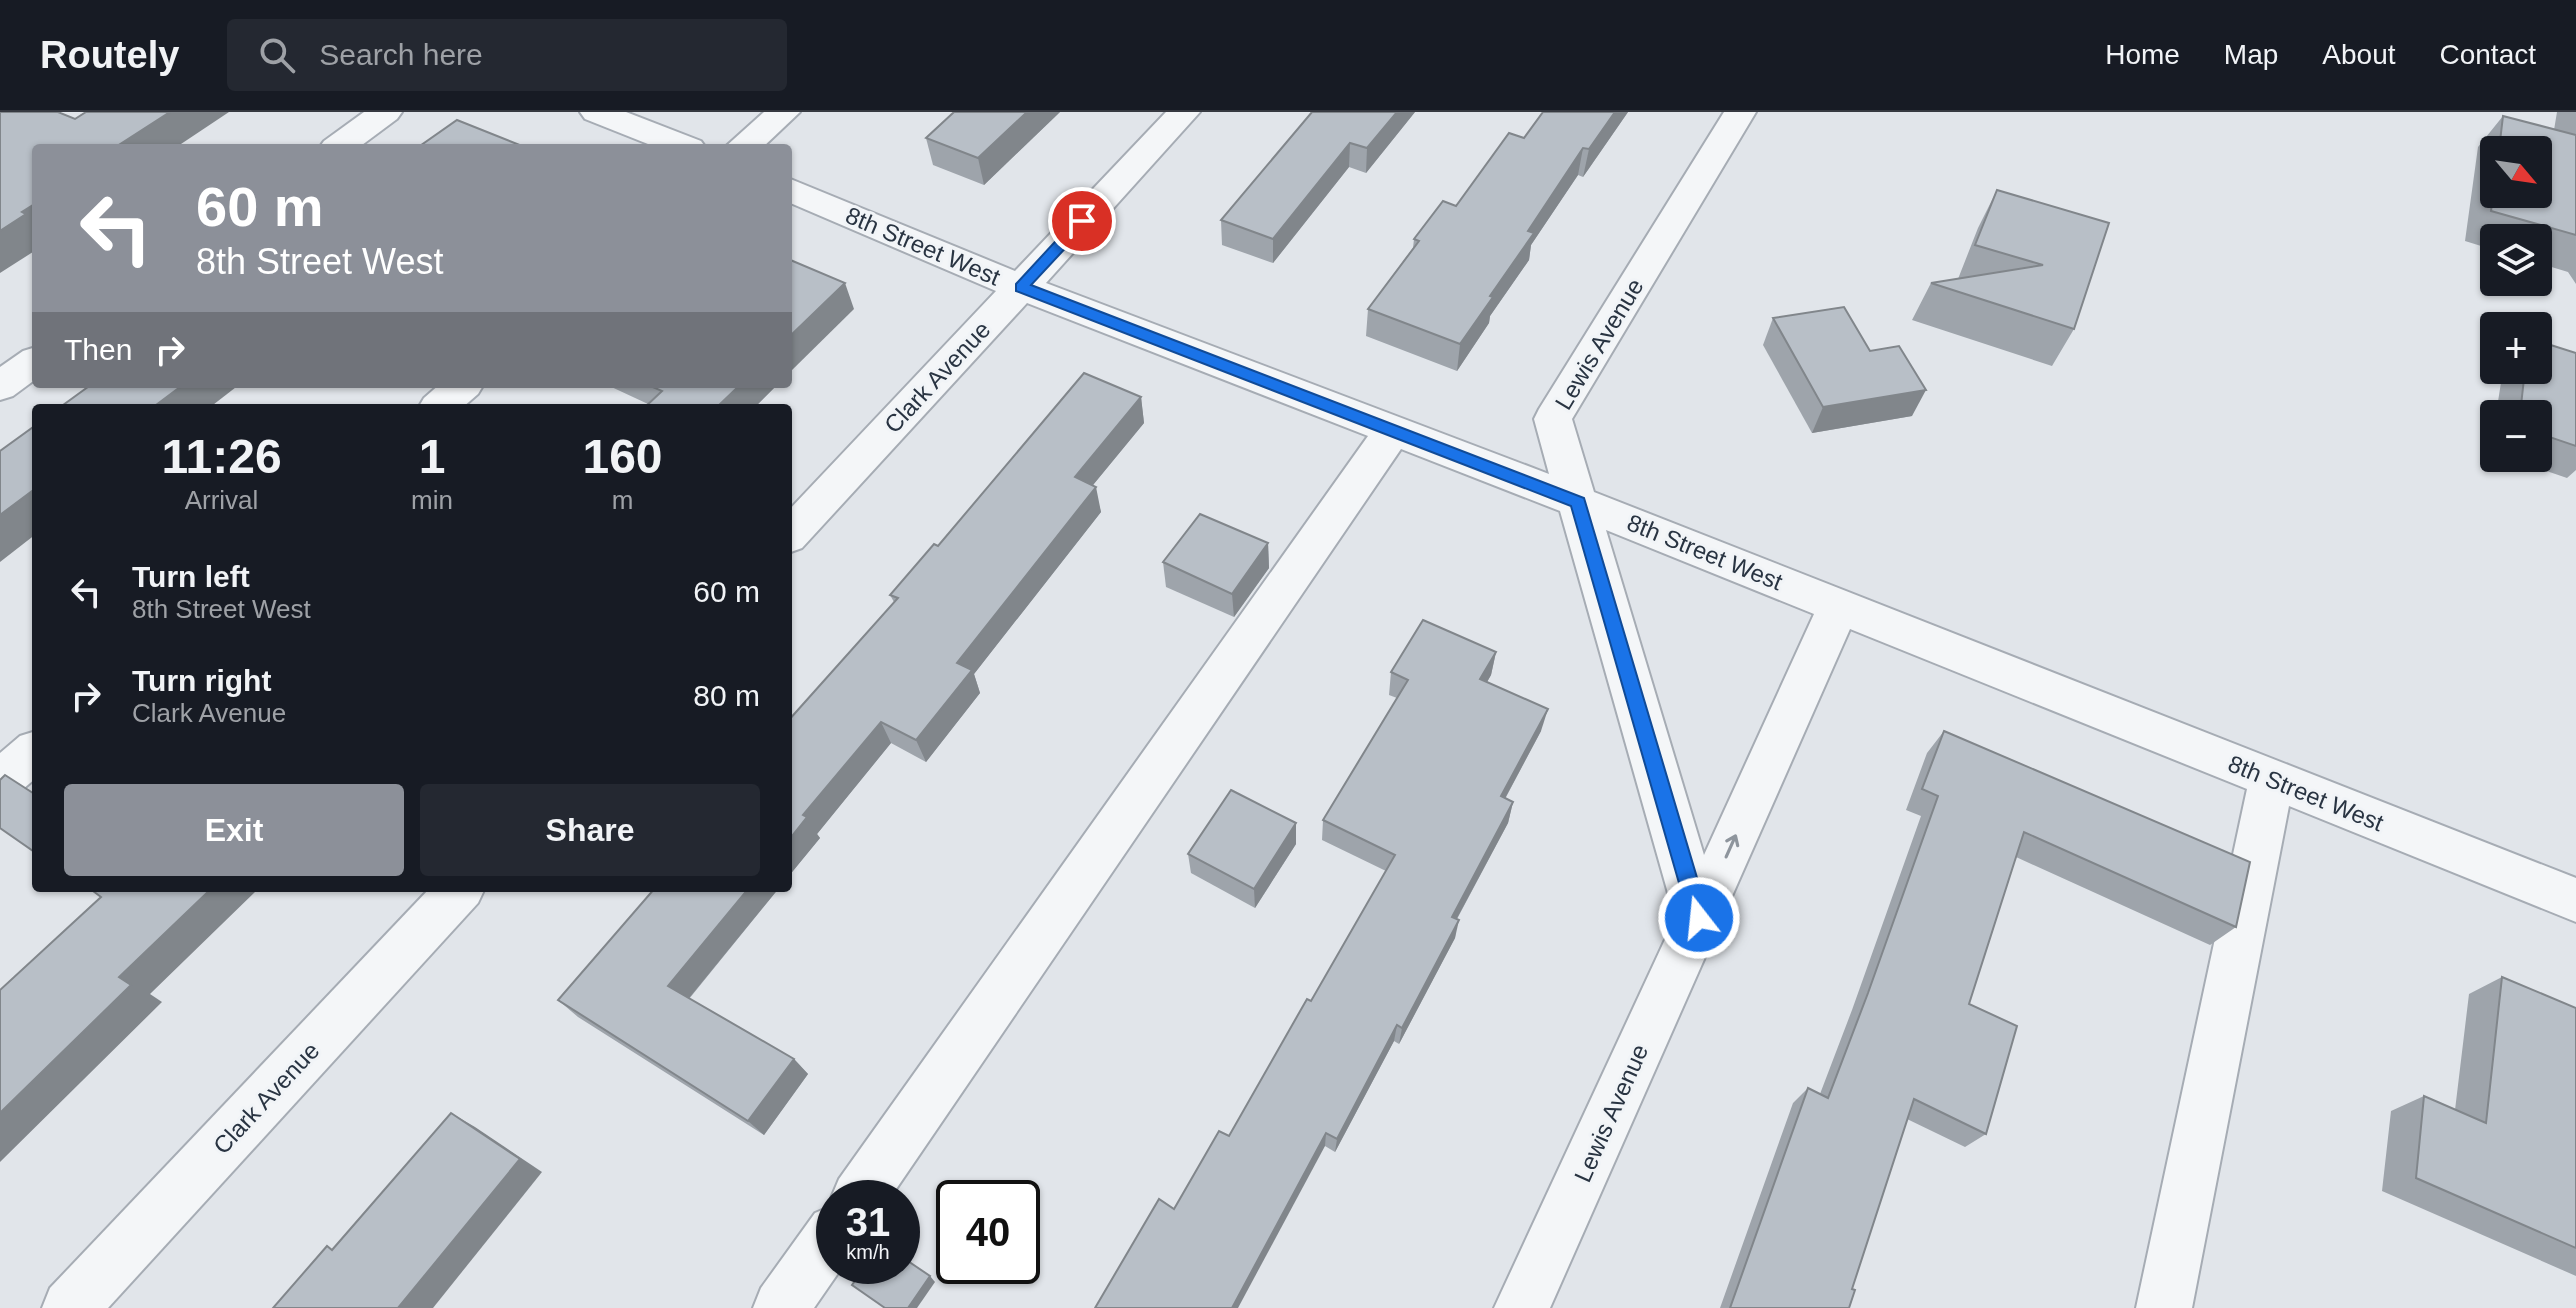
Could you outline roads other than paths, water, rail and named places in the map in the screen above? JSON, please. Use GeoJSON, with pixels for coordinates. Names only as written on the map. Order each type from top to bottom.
{"type":"FeatureCollection","features":[{"type":"Feature","properties":{"kind":"street"},"geometry":{"type":"LineString","coordinates":[[342,144],[386,112]]}},
{"type":"Feature","properties":{"kind":"street"},"geometry":{"type":"LineString","coordinates":[[596,112],[679,144]]}},
{"type":"Feature","properties":{"kind":"street"},"geometry":{"type":"LineString","coordinates":[[746,144],[784,112]]}},
{"type":"Feature","properties":{"kind":"street","name":"Clark Avenue"},"geometry":{"type":"LineString","coordinates":[[792,533],[1184,112]]}},
{"type":"Feature","properties":{"kind":"street","name":"Lewis Avenue"},"geometry":{"type":"LineString","coordinates":[[1699,918],[1553,419],[1740,112]]}},
{"type":"Feature","properties":{"kind":"street","name":"8th Street West"},"geometry":{"type":"LineString","coordinates":[[792,191],[1021,287],[1578,502],[2576,900]]}},
{"type":"Feature","properties":{"kind":"street"},"geometry":{"type":"LineString","coordinates":[[0,386],[32,363]]}},
{"type":"Feature","properties":{"kind":"street"},"geometry":{"type":"LineString","coordinates":[[442,404],[460,388]]}},
{"type":"Feature","properties":{"kind":"street"},"geometry":{"type":"LineString","coordinates":[[871,1180],[1393,430]]}},
{"type":"Feature","properties":{"kind":"street","name":"Lewis Avenue"},"geometry":{"type":"LineString","coordinates":[[1522,1308],[1839,606]]}},
{"type":"Feature","properties":{"kind":"street"},"geometry":{"type":"LineString","coordinates":[[0,781],[32,753]]}},
{"type":"Feature","properties":{"kind":"street"},"geometry":{"type":"LineString","coordinates":[[2164,1308],[2272,779]]}},
{"type":"Feature","properties":{"kind":"street","name":"Clark Avenue"},"geometry":{"type":"LineString","coordinates":[[70,1308],[457,892]]}},
{"type":"Feature","properties":{"kind":"street"},"geometry":{"type":"LineString","coordinates":[[781,1308],[816,1258]]}}]}
